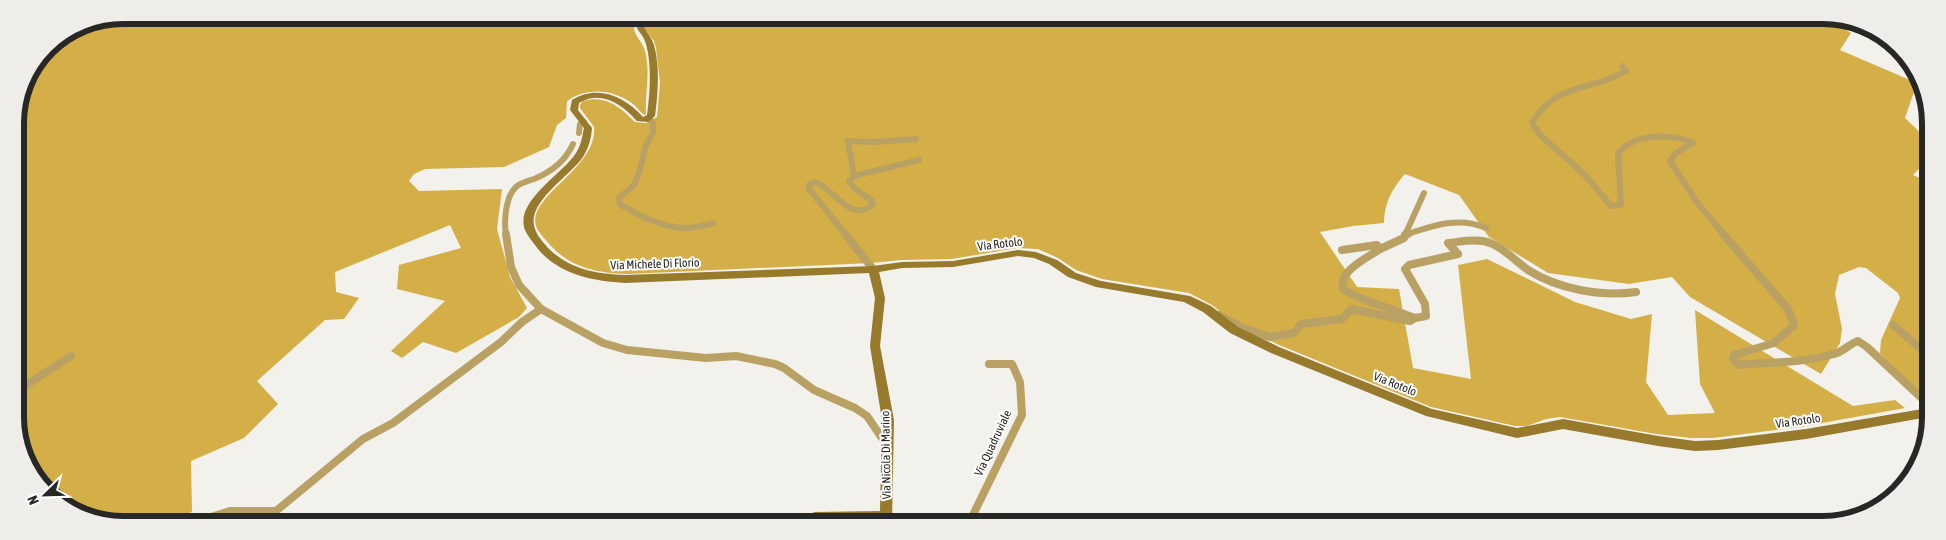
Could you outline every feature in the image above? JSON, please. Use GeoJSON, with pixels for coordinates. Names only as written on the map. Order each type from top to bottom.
{"type":"FeatureCollection","features":[{"type":"Feature","properties":{"kind":"street"},"geometry":{"type":"LineString","coordinates":[[640,24],[640,30],[649,42],[650,49],[654,84],[652,111],[649,118],[653,123],[653,133],[646,145],[636,181],[629,191],[619,198],[620,204],[627,209],[676,227],[686,228],[713,223]]}},
{"type":"Feature","properties":{"kind":"street"},"geometry":{"type":"LineString","coordinates":[[1622,66],[1626,72],[1618,78],[1559,94],[1545,103],[1536,112],[1532,123],[1540,135],[1585,175],[1611,206],[1616,208],[1621,205],[1618,153],[1627,145],[1652,138],[1681,138],[1694,143],[1676,152],[1670,161],[1680,179],[1707,216],[1788,309],[1794,325],[1787,334],[1776,342],[1760,349],[1734,355],[1733,359],[1739,365],[1809,360],[1838,354],[1849,343],[1858,341],[1867,347],[1922,398]]}},
{"type":"Feature","properties":{"kind":"street","name":"Via Michele Di Florio"},"geometry":{"type":"LineString","coordinates":[[649,118],[640,119],[626,105],[615,100],[589,96],[579,98],[574,105],[576,114],[588,128],[586,145],[580,155],[536,202],[529,217],[530,229],[533,235],[547,252],[566,266],[590,276],[625,279],[873,268]]}},
{"type":"Feature","properties":{"kind":"street"},"geometry":{"type":"LineString","coordinates":[[579,132],[580,124],[584,122]]}},
{"type":"Feature","properties":{"kind":"street"},"geometry":{"type":"LineString","coordinates":[[854,176],[848,141],[916,139]]}},
{"type":"Feature","properties":{"kind":"street"},"geometry":{"type":"LineString","coordinates":[[573,144],[558,166],[539,177],[516,186],[510,196],[506,212],[505,229],[511,266],[519,284],[541,309],[603,343],[627,350],[706,358],[736,356],[775,364],[784,368],[814,390],[855,408],[867,416],[877,428],[888,448]]}},
{"type":"Feature","properties":{"kind":"street"},"geometry":{"type":"LineString","coordinates":[[873,268],[809,189],[809,185],[818,183],[847,206],[864,210],[873,204],[868,197],[855,189],[849,181],[854,176],[919,160]]}},
{"type":"Feature","properties":{"kind":"street"},"geometry":{"type":"LineString","coordinates":[[1416,318],[1368,301],[1343,289],[1341,282],[1344,275],[1380,249],[1404,238],[1424,193]]}},
{"type":"Feature","properties":{"kind":"street"},"geometry":{"type":"LineString","coordinates":[[1405,235],[1442,224],[1466,220],[1486,228]]}},
{"type":"Feature","properties":{"kind":"street"},"geometry":{"type":"LineString","coordinates":[[1214,314],[1222,315],[1241,327],[1269,337],[1294,334],[1301,324],[1342,319],[1351,309],[1410,321],[1426,316],[1425,304],[1420,292],[1405,269],[1409,265],[1458,254],[1448,243],[1486,242],[1532,272],[1555,281],[1604,294],[1636,292]]}},
{"type":"Feature","properties":{"kind":"street"},"geometry":{"type":"LineString","coordinates":[[1342,250],[1377,245],[1380,249]]}},
{"type":"Feature","properties":{"kind":"street","name":"Via Rotolo"},"geometry":{"type":"LineString","coordinates":[[873,268],[952,264],[1018,253],[1036,255],[1053,262],[1072,275],[1100,284],[1186,299],[1207,309],[1234,330],[1275,350],[1430,413],[1517,433],[1532,433],[1563,424],[1658,442],[1695,446],[1718,445],[1806,434],[1922,413]]}},
{"type":"Feature","properties":{"kind":"street","name":"Via Nicola Di Marino"},"geometry":{"type":"LineString","coordinates":[[873,268],[880,298],[875,346],[888,420],[886,516]]}},
{"type":"Feature","properties":{"kind":"street"},"geometry":{"type":"LineString","coordinates":[[214,516],[230,511],[276,511],[363,439],[393,423],[501,342],[522,322],[541,309]]}},
{"type":"Feature","properties":{"kind":"street"},"geometry":{"type":"LineString","coordinates":[[1893,325],[1922,350]]}},
{"type":"Feature","properties":{"kind":"street"},"geometry":{"type":"LineString","coordinates":[[24,387],[72,356]]}},
{"type":"Feature","properties":{"kind":"street","name":"Via Quadruviale"},"geometry":{"type":"LineString","coordinates":[[972,516],[1022,415],[1020,382],[1012,364],[989,364]]}},
{"type":"Feature","properties":{"kind":"street"},"geometry":{"type":"LineString","coordinates":[[276,511],[276,516]]}},
{"type":"Feature","properties":{"kind":"shaded area"},"geometry":{"type":"Polygon","coordinates":[[[116,24],[634,24],[634,30],[644,48],[647,63],[646,114],[644,115],[633,104],[617,95],[600,92],[583,93],[567,101],[566,118],[557,125],[549,147],[504,167],[425,169],[414,174],[409,181],[419,191],[502,189],[497,229],[510,277],[527,308],[519,317],[456,353],[423,342],[402,358],[391,351],[445,301],[397,289],[399,265],[461,248],[450,225],[335,272],[336,292],[359,298],[344,319],[325,320],[257,381],[278,404],[244,438],[191,461],[192,512],[182,516],[122,516],[91,511],[70,501],[70,470],[39,470],[29,449],[24,424],[24,116],[31,85],[48,57],[62,44],[85,31],[116,24]]]}},
{"type":"Feature","properties":{"kind":"shaded area"},"geometry":{"type":"Polygon","coordinates":[[[645,24],[1837,25],[1851,33],[1840,50],[1913,81],[1916,87],[1905,118],[1922,134],[1922,166],[1913,175],[1922,179],[1922,393],[1908,382],[1880,353],[1881,340],[1900,298],[1898,293],[1866,268],[1859,267],[1839,275],[1835,294],[1842,329],[1840,343],[1821,374],[1690,297],[1672,277],[1629,284],[1548,273],[1489,237],[1459,195],[1405,174],[1396,185],[1390,197],[1385,209],[1384,223],[1320,232],[1357,287],[1399,289],[1413,368],[1471,379],[1458,265],[1487,259],[1575,302],[1631,319],[1652,314],[1646,382],[1668,415],[1715,413],[1700,384],[1695,310],[1853,406],[1895,400],[1905,408],[1800,427],[1713,438],[1691,438],[1656,434],[1560,417],[1546,419],[1527,426],[1515,426],[1431,407],[1279,345],[1239,326],[1212,305],[1189,293],[1102,279],[1076,270],[1058,258],[1038,249],[1017,248],[952,259],[901,260],[872,263],[627,274],[596,271],[577,265],[552,247],[537,229],[536,215],[551,192],[585,156],[592,142],[594,127],[580,108],[583,101],[599,99],[606,101],[618,107],[635,122],[646,123],[657,117],[660,83],[656,48],[654,41],[645,29],[645,24]]]}}]}
